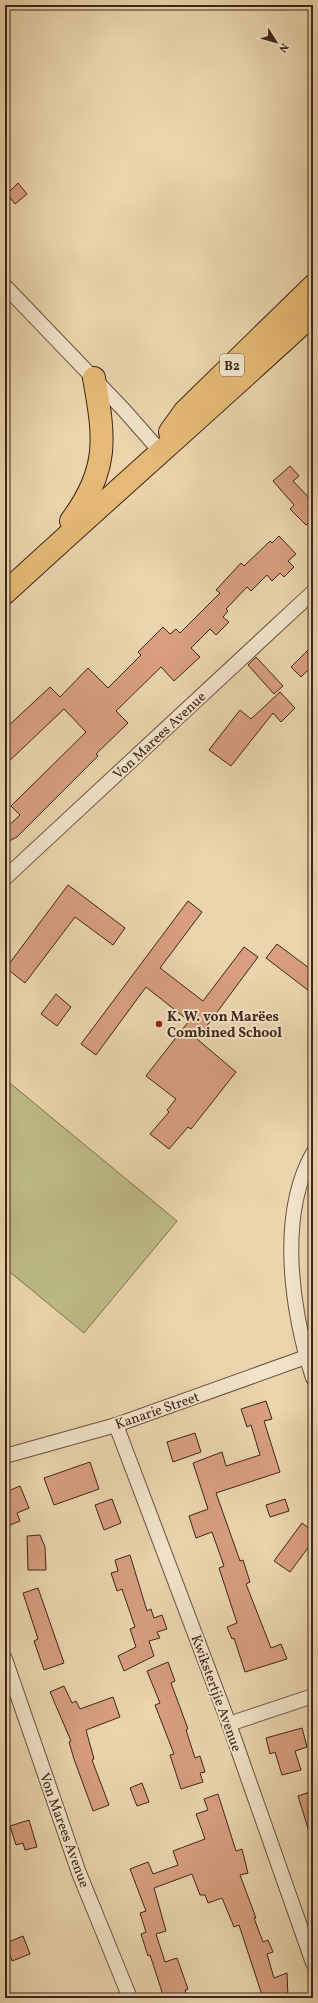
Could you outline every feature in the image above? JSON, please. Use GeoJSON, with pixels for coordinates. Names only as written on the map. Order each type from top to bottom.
{"type":"FeatureCollection","features":[{"type":"Feature","properties":{"kind":"highway","name":"B2"},"geometry":{"type":"LineString","coordinates":[[160,451],[179,418],[185,411],[313,286]]}},
{"type":"Feature","properties":{"kind":"highway","name":"B2"},"geometry":{"type":"LineString","coordinates":[[5,593],[160,451],[196,422],[313,314]]}},
{"type":"Feature","properties":{"kind":"highway"},"geometry":{"type":"LineString","coordinates":[[45,556],[83,502],[91,489],[99,469],[101,457],[101,418],[94,378]]}},
{"type":"Feature","properties":{"kind":"street"},"geometry":{"type":"LineString","coordinates":[[5,286],[94,378],[160,451]]}},
{"type":"Feature","properties":{"kind":"street","name":"Von Marees Avenue"},"geometry":{"type":"LineString","coordinates":[[5,878],[313,592]]}},
{"type":"Feature","properties":{"kind":"street"},"geometry":{"type":"LineString","coordinates":[[313,1153],[300,1185],[294,1214],[290,1250],[294,1287],[306,1357],[313,1378]]}},
{"type":"Feature","properties":{"kind":"street","name":"Kanarie Street"},"geometry":{"type":"LineString","coordinates":[[5,1456],[116,1425],[306,1357]]}},
{"type":"Feature","properties":{"kind":"street","name":"Kwikstertjie Avenue"},"geometry":{"type":"LineString","coordinates":[[116,1425],[229,1724],[313,1963]]}},
{"type":"Feature","properties":{"kind":"street","name":"Von Marees Avenue"},"geometry":{"type":"LineString","coordinates":[[5,1659],[79,1873],[130,1998]]}},
{"type":"Feature","properties":{"kind":"street"},"geometry":{"type":"LineString","coordinates":[[229,1724],[313,1696]]}},
{"type":"Feature","properties":{"kind":"shaded area"},"geometry":{"type":"Polygon","coordinates":[[[5,1079],[177,1221],[84,1333],[5,1268],[5,1079]]]}},
{"type":"Feature","properties":{"kind":"building"},"geometry":{"type":"Polygon","coordinates":[[[18,183],[27,194],[15,204],[7,194],[18,183]]]}},
{"type":"Feature","properties":{"kind":"building"},"geometry":{"type":"Polygon","coordinates":[[[290,466],[299,476],[293,481],[313,502],[313,519],[306,525],[290,509],[294,505],[273,481],[290,466]]]}},
{"type":"Feature","properties":{"kind":"building"},"geometry":{"type":"Polygon","coordinates":[[[279,536],[296,554],[288,561],[294,567],[284,577],[280,573],[272,581],[267,575],[251,591],[247,587],[226,609],[228,611],[223,617],[229,622],[216,635],[210,629],[191,648],[200,657],[174,681],[161,667],[116,711],[128,723],[96,754],[98,756],[17,837],[9,841],[5,829],[20,815],[11,806],[86,732],[64,709],[5,765],[5,729],[50,687],[60,697],[88,668],[108,688],[141,655],[138,652],[163,627],[170,634],[176,629],[180,633],[220,593],[216,590],[241,563],[244,566],[270,541],[272,543],[279,536]]]}},
{"type":"Feature","properties":{"kind":"building"},"geometry":{"type":"Polygon","coordinates":[[[313,645],[313,665],[301,677],[291,667],[313,645]]]}},
{"type":"Feature","properties":{"kind":"building"},"geometry":{"type":"Polygon","coordinates":[[[256,657],[283,686],[274,694],[248,665],[256,657]]]}},
{"type":"Feature","properties":{"kind":"building"},"geometry":{"type":"Polygon","coordinates":[[[280,692],[295,708],[281,722],[273,713],[231,766],[209,750],[240,710],[251,719],[280,692]]]}},
{"type":"Feature","properties":{"kind":"building"},"geometry":{"type":"Polygon","coordinates":[[[68,885],[125,928],[113,945],[75,917],[25,983],[6,968],[68,885]]]}},
{"type":"Feature","properties":{"kind":"building"},"geometry":{"type":"Polygon","coordinates":[[[188,901],[202,912],[160,968],[203,1001],[244,947],[258,957],[197,1039],[236,1072],[191,1129],[188,1127],[169,1149],[150,1134],[169,1112],[167,1110],[176,1099],[146,1076],[189,1021],[146,987],[96,1055],[81,1044],[188,901]]]}},
{"type":"Feature","properties":{"kind":"building"},"geometry":{"type":"Polygon","coordinates":[[[277,944],[313,971],[313,994],[266,958],[277,944]]]}},
{"type":"Feature","properties":{"kind":"building"},"geometry":{"type":"Polygon","coordinates":[[[56,994],[71,1007],[57,1026],[41,1014],[56,994]]]}},
{"type":"Feature","properties":{"kind":"building"},"geometry":{"type":"Polygon","coordinates":[[[266,1401],[272,1419],[264,1421],[280,1472],[216,1493],[240,1561],[243,1560],[250,1582],[246,1584],[271,1648],[281,1644],[287,1659],[245,1672],[234,1638],[232,1639],[227,1627],[237,1623],[219,1568],[224,1566],[212,1532],[196,1538],[189,1516],[208,1509],[193,1463],[222,1452],[226,1466],[260,1455],[251,1425],[247,1427],[241,1409],[266,1401]]]}},
{"type":"Feature","properties":{"kind":"building"},"geometry":{"type":"Polygon","coordinates":[[[195,1433],[201,1452],[173,1462],[167,1442],[195,1433]]]}},
{"type":"Feature","properties":{"kind":"building"},"geometry":{"type":"Polygon","coordinates":[[[90,1462],[99,1489],[54,1505],[44,1478],[90,1462]]]}},
{"type":"Feature","properties":{"kind":"building"},"geometry":{"type":"Polygon","coordinates":[[[5,1486],[8,1491],[20,1486],[29,1508],[17,1513],[20,1521],[5,1527],[5,1486]]]}},
{"type":"Feature","properties":{"kind":"building"},"geometry":{"type":"Polygon","coordinates":[[[112,1499],[121,1523],[104,1530],[95,1505],[112,1499]]]}},
{"type":"Feature","properties":{"kind":"building"},"geometry":{"type":"Polygon","coordinates":[[[285,1499],[289,1511],[270,1517],[266,1505],[285,1499]]]}},
{"type":"Feature","properties":{"kind":"building"},"geometry":{"type":"Polygon","coordinates":[[[302,1523],[313,1531],[313,1541],[290,1572],[274,1561],[302,1523]]]}},
{"type":"Feature","properties":{"kind":"building"},"geometry":{"type":"Polygon","coordinates":[[[40,1535],[45,1547],[46,1570],[28,1570],[27,1536],[40,1535]]]}},
{"type":"Feature","properties":{"kind":"building"},"geometry":{"type":"Polygon","coordinates":[[[130,1555],[147,1611],[151,1609],[154,1618],[162,1615],[167,1629],[157,1632],[160,1638],[149,1641],[154,1656],[124,1671],[118,1656],[136,1647],[130,1629],[135,1627],[122,1589],[117,1591],[111,1573],[118,1571],[115,1560],[130,1555]]]}},
{"type":"Feature","properties":{"kind":"building"},"geometry":{"type":"Polygon","coordinates":[[[38,1588],[64,1663],[44,1670],[34,1641],[38,1639],[23,1593],[38,1588]]]}},
{"type":"Feature","properties":{"kind":"building"},"geometry":{"type":"Polygon","coordinates":[[[168,1662],[175,1681],[171,1683],[188,1729],[186,1730],[195,1758],[200,1756],[205,1772],[200,1773],[203,1782],[181,1789],[170,1755],[174,1754],[155,1705],[160,1703],[147,1671],[168,1662]]]}},
{"type":"Feature","properties":{"kind":"building"},"geometry":{"type":"Polygon","coordinates":[[[64,1686],[72,1703],[76,1701],[80,1709],[113,1697],[120,1717],[86,1730],[94,1759],[92,1760],[109,1805],[93,1811],[74,1759],[69,1742],[71,1741],[50,1692],[64,1686]]]}},
{"type":"Feature","properties":{"kind":"building"},"geometry":{"type":"Polygon","coordinates":[[[302,1728],[307,1747],[295,1751],[301,1770],[282,1775],[275,1752],[270,1754],[266,1738],[302,1728]]]}},
{"type":"Feature","properties":{"kind":"building"},"geometry":{"type":"Polygon","coordinates":[[[142,1783],[149,1802],[137,1806],[130,1788],[142,1783]]]}},
{"type":"Feature","properties":{"kind":"building"},"geometry":{"type":"Polygon","coordinates":[[[313,1791],[313,1834],[310,1835],[298,1796],[313,1791]]]}},
{"type":"Feature","properties":{"kind":"building"},"geometry":{"type":"Polygon","coordinates":[[[218,1794],[236,1851],[242,1849],[248,1873],[240,1875],[263,1942],[268,1940],[273,1952],[267,1954],[274,1978],[287,1973],[288,1998],[263,1998],[239,1925],[234,1927],[222,1898],[208,1903],[205,1895],[200,1895],[192,1874],[154,1888],[166,1931],[156,1934],[165,1962],[177,1958],[188,1989],[185,1990],[188,1998],[164,1998],[150,1955],[148,1956],[141,1934],[146,1932],[140,1913],[146,1911],[130,1869],[148,1862],[153,1874],[178,1865],[173,1851],[205,1839],[196,1814],[208,1810],[204,1799],[218,1794]]]}},
{"type":"Feature","properties":{"kind":"building"},"geometry":{"type":"Polygon","coordinates":[[[29,1820],[37,1847],[25,1850],[23,1843],[16,1845],[10,1826],[29,1820]]]}},
{"type":"Feature","properties":{"kind":"building"},"geometry":{"type":"Polygon","coordinates":[[[23,1936],[30,1954],[12,1961],[6,1943],[23,1936]]]}},
{"type":"Feature","properties":{"kind":"place","name":"K. W. von Marëes Combined School"},"geometry":{"type":"Point","coordinates":[159,1024]}}]}
